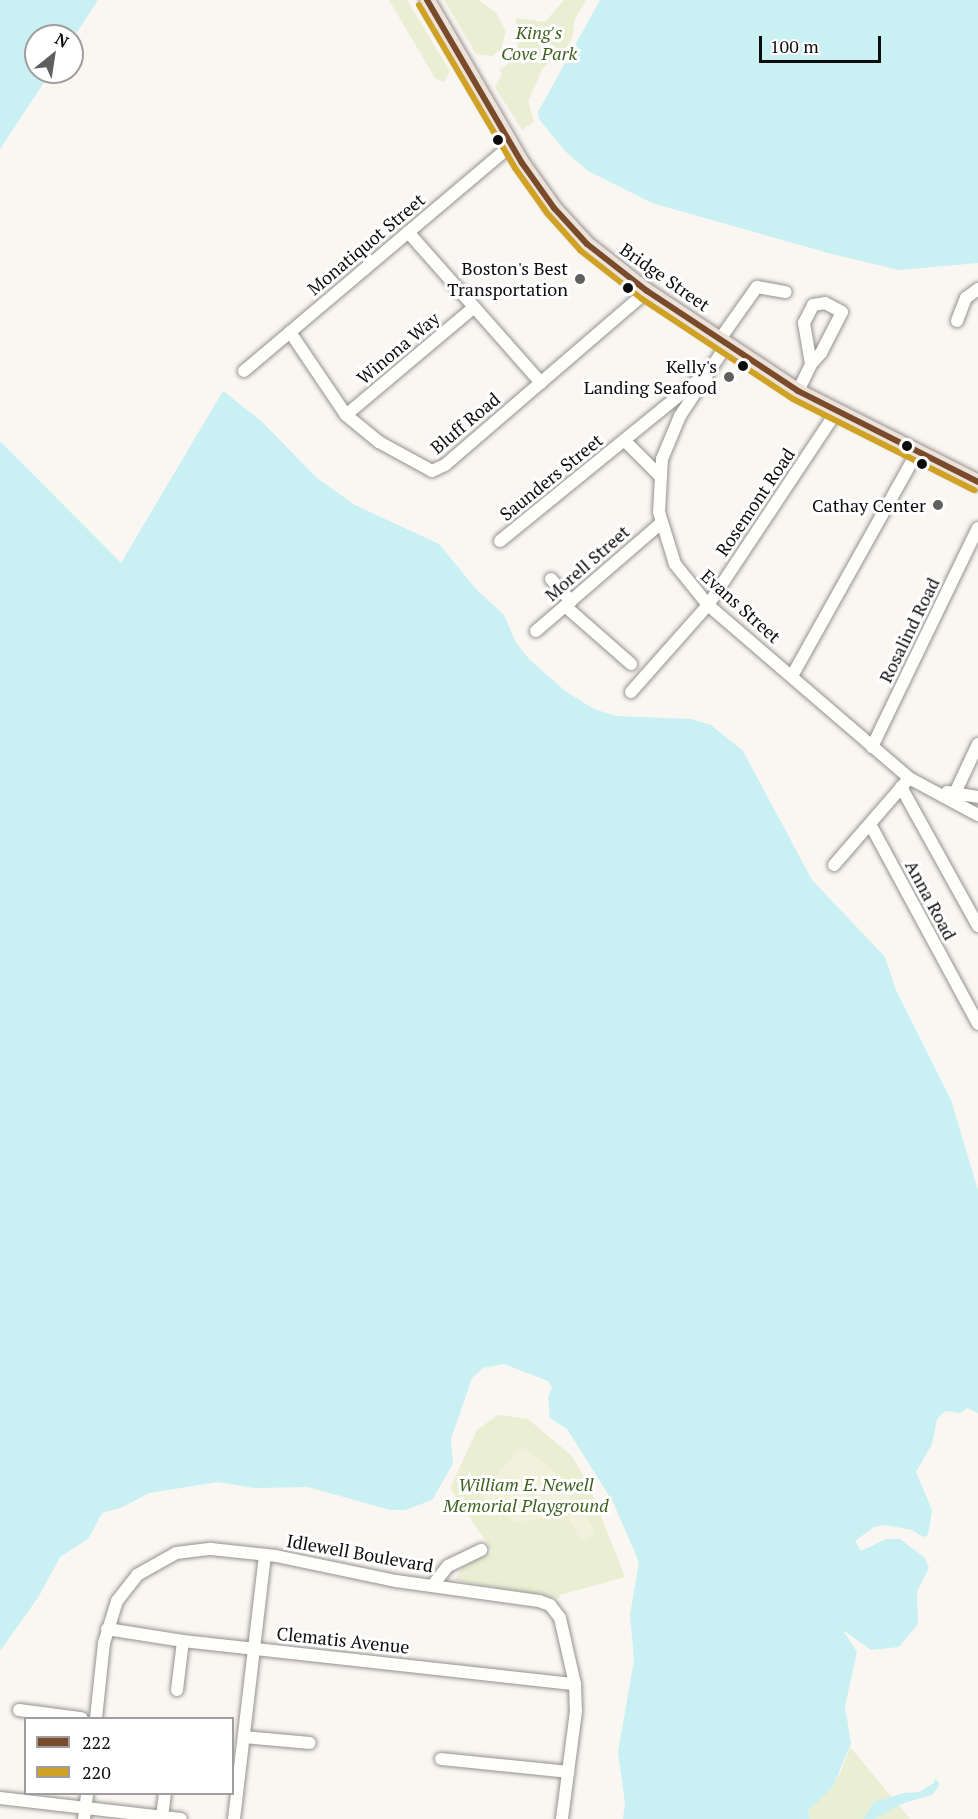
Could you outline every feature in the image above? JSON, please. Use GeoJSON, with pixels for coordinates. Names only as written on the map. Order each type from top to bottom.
{"type":"FeatureCollection","features":[{"type":"Feature","properties":{"kind":"main road","name":"Bridge Street"},"geometry":{"type":"LineString","coordinates":[[426,0],[511,145],[542,192],[576,232],[647,291],[798,391],[978,482]]}},
{"type":"Feature","properties":{"kind":"street","name":"Monatiquot Street"},"geometry":{"type":"LineString","coordinates":[[244,371],[511,145]]}},
{"type":"Feature","properties":{"kind":"street"},"geometry":{"type":"LineString","coordinates":[[408,232],[541,383]]}},
{"type":"Feature","properties":{"kind":"street","name":"Evans Street"},"geometry":{"type":"LineString","coordinates":[[786,292],[757,287],[723,341],[710,370],[671,432],[659,475],[661,523],[675,564],[708,605],[872,747],[905,783],[928,789],[978,815]]}},
{"type":"Feature","properties":{"kind":"street"},"geometry":{"type":"LineString","coordinates":[[957,321],[966,298],[978,290]]}},
{"type":"Feature","properties":{"kind":"street","name":"Bluff Road"},"geometry":{"type":"LineString","coordinates":[[290,332],[346,415],[373,438],[432,471],[445,465],[647,291]]}},
{"type":"Feature","properties":{"kind":"street"},"geometry":{"type":"LineString","coordinates":[[798,391],[842,312],[825,303],[813,305],[804,323],[811,364]]}},
{"type":"Feature","properties":{"kind":"street","name":"Winona Way"},"geometry":{"type":"LineString","coordinates":[[346,415],[473,308]]}},
{"type":"Feature","properties":{"kind":"street","name":"Saunders Street"},"geometry":{"type":"LineString","coordinates":[[500,542],[710,370]]}},
{"type":"Feature","properties":{"kind":"street","name":"Rosemont Road"},"geometry":{"type":"LineString","coordinates":[[631,692],[708,605],[836,412]]}},
{"type":"Feature","properties":{"kind":"street","name":"Saunders Street"},"geometry":{"type":"LineString","coordinates":[[625,441],[659,475]]}},
{"type":"Feature","properties":{"kind":"street"},"geometry":{"type":"LineString","coordinates":[[792,676],[917,452]]}},
{"type":"Feature","properties":{"kind":"street","name":"Morell Street"},"geometry":{"type":"LineString","coordinates":[[536,631],[661,523]]}},
{"type":"Feature","properties":{"kind":"street","name":"Rosalind Road"},"geometry":{"type":"LineString","coordinates":[[872,747],[978,528]]}},
{"type":"Feature","properties":{"kind":"street"},"geometry":{"type":"LineString","coordinates":[[551,579],[568,603],[631,663]]}},
{"type":"Feature","properties":{"kind":"street"},"geometry":{"type":"LineString","coordinates":[[954,793],[978,744]]}},
{"type":"Feature","properties":{"kind":"street"},"geometry":{"type":"LineString","coordinates":[[834,865],[905,783],[978,926]]}},
{"type":"Feature","properties":{"kind":"street"},"geometry":{"type":"LineString","coordinates":[[928,789],[978,797]]}},
{"type":"Feature","properties":{"kind":"street","name":"Anna Road"},"geometry":{"type":"LineString","coordinates":[[870,824],[978,1024]]}},
{"type":"Feature","properties":{"kind":"street","name":"Idlewell Boulevard"},"geometry":{"type":"LineString","coordinates":[[96,1717],[107,1629],[117,1601],[128,1584],[167,1556],[205,1549],[265,1555],[550,1605],[562,1623],[575,1684],[562,1819]]}},
{"type":"Feature","properties":{"kind":"street"},"geometry":{"type":"LineString","coordinates":[[433,1585],[448,1566],[482,1550]]}},
{"type":"Feature","properties":{"kind":"street"},"geometry":{"type":"LineString","coordinates":[[234,1819],[265,1555]]}},
{"type":"Feature","properties":{"kind":"street","name":"Clematis Avenue"},"geometry":{"type":"LineString","coordinates":[[107,1629],[183,1641],[575,1684]]}},
{"type":"Feature","properties":{"kind":"street"},"geometry":{"type":"LineString","coordinates":[[177,1690],[183,1641]]}},
{"type":"Feature","properties":{"kind":"street"},"geometry":{"type":"LineString","coordinates":[[20,1710],[67,1717]]}},
{"type":"Feature","properties":{"kind":"street"},"geometry":{"type":"LineString","coordinates":[[244,1737],[310,1743]]}},
{"type":"Feature","properties":{"kind":"street"},"geometry":{"type":"LineString","coordinates":[[441,1759],[568,1772]]}},
{"type":"Feature","properties":{"kind":"street"},"geometry":{"type":"LineString","coordinates":[[85,1814],[87,1795]]}},
{"type":"Feature","properties":{"kind":"street"},"geometry":{"type":"LineString","coordinates":[[162,1817],[165,1795]]}},
{"type":"Feature","properties":{"kind":"street"},"geometry":{"type":"LineString","coordinates":[[0,1798],[85,1814],[181,1819]]}},
{"type":"Feature","properties":{"kind":"green space"},"geometry":{"type":"Polygon","coordinates":[[[389,0],[407,0],[450,71],[444,82],[435,78],[389,0]]]}},
{"type":"Feature","properties":{"kind":"green space"},"geometry":{"type":"Polygon","coordinates":[[[444,0],[479,0],[496,13],[506,31],[501,49],[492,56],[476,54],[444,0]]]}},
{"type":"Feature","properties":{"kind":"green space","name":"King's Cove Park"},"geometry":{"type":"Polygon","coordinates":[[[564,0],[586,0],[574,21],[573,36],[567,48],[543,68],[528,101],[534,122],[522,130],[495,87],[502,74],[499,70],[510,62],[518,47],[516,18],[545,22],[564,0]]]}},
{"type":"Feature","properties":{"kind":"green space","name":"William E. Newell Memorial Playground"},"geometry":{"type":"Polygon","coordinates":[[[498,1415],[528,1419],[572,1456],[588,1483],[625,1577],[560,1595],[559,1598],[455,1580],[462,1568],[493,1552],[450,1488],[477,1430],[498,1415]]]}},
{"type":"Feature","properties":{"kind":"green space"},"geometry":{"type":"Polygon","coordinates":[[[524,1448],[577,1489],[555,1517],[515,1522],[481,1496],[518,1449],[524,1448]]]}},
{"type":"Feature","properties":{"kind":"green space"},"geometry":{"type":"Polygon","coordinates":[[[582,1508],[596,1535],[581,1542],[568,1515],[582,1508]]]}},
{"type":"Feature","properties":{"kind":"green space"},"geometry":{"type":"Polygon","coordinates":[[[850,1747],[910,1819],[810,1819],[808,1811],[840,1774],[850,1747]]]}},
{"type":"Feature","properties":{"kind":"water"},"geometry":{"type":"Polygon","coordinates":[[[0,0],[98,0],[82,24],[24,24],[24,84],[43,84],[0,149],[0,0]]]}},
{"type":"Feature","properties":{"kind":"water"},"geometry":{"type":"Polygon","coordinates":[[[600,0],[978,0],[978,263],[899,270],[832,254],[652,203],[588,171],[565,151],[539,119],[538,112],[600,0]]]}},
{"type":"Feature","properties":{"kind":"water"},"geometry":{"type":"Polygon","coordinates":[[[223,391],[261,421],[317,478],[355,505],[439,544],[476,589],[504,615],[516,643],[529,659],[565,691],[594,709],[616,716],[691,719],[711,725],[743,751],[812,880],[885,957],[896,990],[951,1100],[978,1190],[978,1413],[967,1408],[961,1413],[945,1411],[937,1419],[932,1444],[916,1472],[932,1510],[928,1535],[923,1537],[912,1530],[885,1525],[874,1527],[855,1541],[861,1551],[886,1539],[900,1539],[925,1558],[929,1568],[917,1591],[918,1624],[899,1647],[871,1650],[843,1630],[857,1652],[845,1706],[851,1744],[832,1788],[808,1811],[810,1819],[623,1819],[625,1803],[618,1752],[634,1660],[630,1615],[639,1562],[613,1502],[567,1429],[550,1418],[548,1398],[552,1387],[548,1381],[504,1364],[483,1368],[472,1378],[451,1439],[453,1464],[432,1500],[405,1510],[390,1510],[308,1487],[254,1488],[218,1482],[149,1493],[123,1507],[102,1513],[88,1539],[60,1557],[39,1596],[0,1651],[0,441],[121,563],[223,391]]]}},
{"type":"Feature","properties":{"kind":"water"},"geometry":{"type":"Polygon","coordinates":[[[935,1778],[940,1784],[932,1795],[904,1803],[874,1819],[863,1819],[874,1802],[904,1793],[919,1792],[934,1783],[935,1778]]]}},
{"type":"Feature","properties":{"kind":"transit line","name":"222"},"geometry":{"type":"LineString","coordinates":[[427,0],[522,163],[554,208],[587,244],[647,291],[798,391],[978,482]]}},
{"type":"Feature","properties":{"kind":"transit line","name":"220"},"geometry":{"type":"LineString","coordinates":[[419,5],[515,168],[547,213],[581,251],[642,299],[793,399],[974,490]]}},
{"type":"Feature","properties":{"kind":"place","name":"Boston's Best Transportation"},"geometry":{"type":"Point","coordinates":[580,279]}},
{"type":"Feature","properties":{"kind":"place","name":"Kelly's Landing Seafood"},"geometry":{"type":"Point","coordinates":[729,377]}},
{"type":"Feature","properties":{"kind":"place","name":"Cathay Center"},"geometry":{"type":"Point","coordinates":[938,505]}}]}
